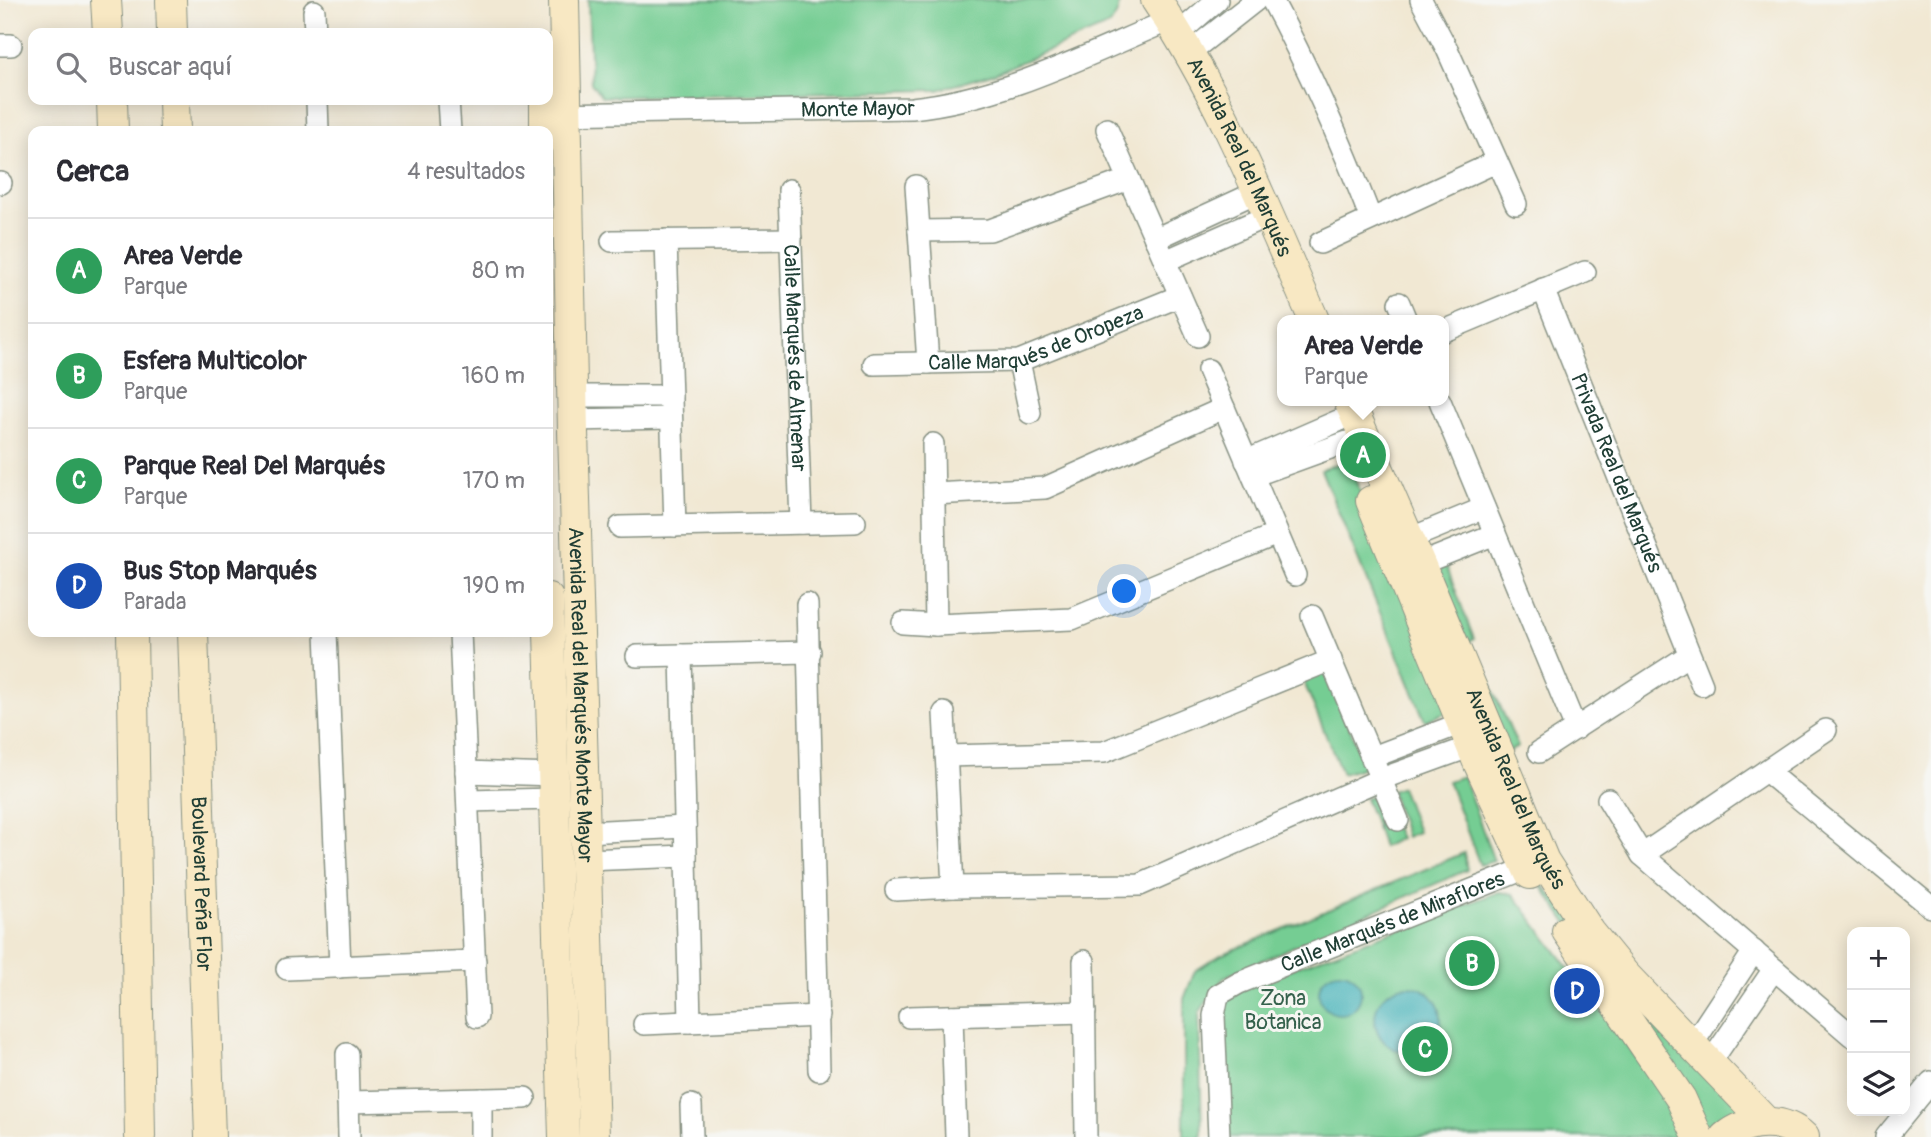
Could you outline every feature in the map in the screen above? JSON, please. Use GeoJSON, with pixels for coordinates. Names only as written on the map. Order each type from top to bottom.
{"type":"FeatureCollection","features":[{"type":"Feature","properties":{"kind":"street"},"geometry":{"type":"LineString","coordinates":[[106,0],[108,28]]}},
{"type":"Feature","properties":{"kind":"street"},"geometry":{"type":"LineString","coordinates":[[171,0],[172,28]]}},
{"type":"Feature","properties":{"kind":"street"},"geometry":{"type":"LineString","coordinates":[[543,0],[544,28]]}},
{"type":"Feature","properties":{"kind":"street","name":"Avenida Real del Marqués Monte Mayor"},"geometry":{"type":"LineString","coordinates":[[553,90],[564,0]]}},
{"type":"Feature","properties":{"kind":"street","name":"Avenida Real del Marqués"},"geometry":{"type":"LineString","coordinates":[[1139,0],[1170,28],[1233,134],[1312,315]]}},
{"type":"Feature","properties":{"kind":"street"},"geometry":{"type":"LineString","coordinates":[[1170,28],[1217,0]]}},
{"type":"Feature","properties":{"kind":"street"},"geometry":{"type":"LineString","coordinates":[[1170,28],[1256,0]]}},
{"type":"Feature","properties":{"kind":"street"},"geometry":{"type":"LineString","coordinates":[[1272,0],[1341,141],[1371,219]]}},
{"type":"Feature","properties":{"kind":"street"},"geometry":{"type":"LineString","coordinates":[[1421,0],[1447,49],[1516,204]]}},
{"type":"Feature","properties":{"kind":"street"},"geometry":{"type":"LineString","coordinates":[[314,10],[315,28]]}},
{"type":"Feature","properties":{"kind":"street","name":"Monte Mayor"},"geometry":{"type":"LineString","coordinates":[[550,115],[912,108],[949,104],[992,93],[1170,28]]}},
{"type":"Feature","properties":{"kind":"street","name":"Avenida Real del Marqués"},"geometry":{"type":"LineString","coordinates":[[1170,28],[1192,89],[1251,209],[1295,315]]}},
{"type":"Feature","properties":{"kind":"street"},"geometry":{"type":"LineString","coordinates":[[111,105],[113,126]]}},
{"type":"Feature","properties":{"kind":"street"},"geometry":{"type":"LineString","coordinates":[[174,105],[176,126]]}},
{"type":"Feature","properties":{"kind":"street"},"geometry":{"type":"LineString","coordinates":[[317,105],[318,126]]}},
{"type":"Feature","properties":{"kind":"street"},"geometry":{"type":"LineString","coordinates":[[448,105],[450,126]]}},
{"type":"Feature","properties":{"kind":"street","name":"Calle Marqués de Oropeza"},"geometry":{"type":"LineString","coordinates":[[916,186],[928,363],[1019,361],[1180,296],[1107,129]]}},
{"type":"Feature","properties":{"kind":"street","name":"Avenida Real del Marqués Monte Mayor"},"geometry":{"type":"LineString","coordinates":[[553,155],[572,408],[585,846],[578,1062],[565,1137]]}},
{"type":"Feature","properties":{"kind":"street"},"geometry":{"type":"LineString","coordinates":[[1320,243],[1496,162]]}},
{"type":"Feature","properties":{"kind":"street"},"geometry":{"type":"LineString","coordinates":[[919,231],[989,230],[1129,179]]}},
{"type":"Feature","properties":{"kind":"street"},"geometry":{"type":"LineString","coordinates":[[789,190],[791,239]]}},
{"type":"Feature","properties":{"kind":"street"},"geometry":{"type":"LineString","coordinates":[[1155,239],[1251,209]]}},
{"type":"Feature","properties":{"kind":"street"},"geometry":{"type":"LineString","coordinates":[[1165,261],[1251,209]]}},
{"type":"Feature","properties":{"kind":"street","name":"Calle Marqués de Almenar"},"geometry":{"type":"LineString","coordinates":[[612,241],[791,239],[801,523]]}},
{"type":"Feature","properties":{"kind":"street"},"geometry":{"type":"LineString","coordinates":[[666,240],[674,526]]}},
{"type":"Feature","properties":{"kind":"street"},"geometry":{"type":"LineString","coordinates":[[1449,329],[1585,272]]}},
{"type":"Feature","properties":{"kind":"street","name":"Privada Real del Marqués"},"geometry":{"type":"LineString","coordinates":[[1543,289],[1702,685]]}},
{"type":"Feature","properties":{"kind":"street"},"geometry":{"type":"LineString","coordinates":[[1180,296],[1198,336]]}},
{"type":"Feature","properties":{"kind":"street"},"geometry":{"type":"LineString","coordinates":[[1019,361],[1030,412]]}},
{"type":"Feature","properties":{"kind":"street"},"geometry":{"type":"LineString","coordinates":[[874,364],[928,363]]}},
{"type":"Feature","properties":{"kind":"street"},"geometry":{"type":"LineString","coordinates":[[1208,370],[1295,575]]}},
{"type":"Feature","properties":{"kind":"street"},"geometry":{"type":"LineString","coordinates":[[572,408],[671,396]]}},
{"type":"Feature","properties":{"kind":"street"},"geometry":{"type":"LineString","coordinates":[[1442,406],[1576,729]]}},
{"type":"Feature","properties":{"kind":"street"},"geometry":{"type":"LineString","coordinates":[[572,408],[671,418]]}},
{"type":"Feature","properties":{"kind":"street"},"geometry":{"type":"LineString","coordinates":[[934,494],[1045,488],[1224,408]]}},
{"type":"Feature","properties":{"kind":"street"},"geometry":{"type":"LineString","coordinates":[[1250,469],[1341,416]]}},
{"type":"Feature","properties":{"kind":"street","name":"Avenida Real del Marqués"},"geometry":{"type":"LineString","coordinates":[[1341,416],[1415,551],[1535,865],[1625,975],[1766,1122]]}},
{"type":"Feature","properties":{"kind":"street","name":"Avenida Real del Marqués"},"geometry":{"type":"LineString","coordinates":[[1341,416],[1467,734],[1535,865],[1621,1013],[1681,1099],[1698,1137]]}},
{"type":"Feature","properties":{"kind":"street"},"geometry":{"type":"LineString","coordinates":[[933,444],[936,625]]}},
{"type":"Feature","properties":{"kind":"street"},"geometry":{"type":"LineString","coordinates":[[1415,551],[1484,508]]}},
{"type":"Feature","properties":{"kind":"street"},"geometry":{"type":"LineString","coordinates":[[620,527],[855,522]]}},
{"type":"Feature","properties":{"kind":"street"},"geometry":{"type":"LineString","coordinates":[[903,623],[936,625],[1072,619],[1277,534]]}},
{"type":"Feature","properties":{"kind":"street"},"geometry":{"type":"LineString","coordinates":[[1415,551],[1495,534]]}},
{"type":"Feature","properties":{"kind":"street"},"geometry":{"type":"LineString","coordinates":[[807,604],[819,1070]]}},
{"type":"Feature","properties":{"kind":"street"},"geometry":{"type":"LineString","coordinates":[[1312,617],[1398,821]]}},
{"type":"Feature","properties":{"kind":"street"},"geometry":{"type":"LineString","coordinates":[[132,637],[140,1137]]}},
{"type":"Feature","properties":{"kind":"street","name":"Boulevard Peña Flor"},"geometry":{"type":"LineString","coordinates":[[192,637],[210,1137]]}},
{"type":"Feature","properties":{"kind":"street"},"geometry":{"type":"LineString","coordinates":[[326,637],[340,967]]}},
{"type":"Feature","properties":{"kind":"street"},"geometry":{"type":"LineString","coordinates":[[460,637],[477,1017]]}},
{"type":"Feature","properties":{"kind":"street","name":"Avenida Real del Marqués Monte Mayor"},"geometry":{"type":"LineString","coordinates":[[549,637],[555,787],[578,1062],[594,1137]]}},
{"type":"Feature","properties":{"kind":"street"},"geometry":{"type":"LineString","coordinates":[[636,656],[810,652]]}},
{"type":"Feature","properties":{"kind":"street"},"geometry":{"type":"LineString","coordinates":[[681,655],[690,1022]]}},
{"type":"Feature","properties":{"kind":"street"},"geometry":{"type":"LineString","coordinates":[[1539,752],[1689,655]]}},
{"type":"Feature","properties":{"kind":"street"},"geometry":{"type":"LineString","coordinates":[[947,755],[1104,752],[1331,660]]}},
{"type":"Feature","properties":{"kind":"street"},"geometry":{"type":"LineString","coordinates":[[944,713],[953,887]]}},
{"type":"Feature","properties":{"kind":"street"},"geometry":{"type":"LineString","coordinates":[[1642,855],[1826,730]]}},
{"type":"Feature","properties":{"kind":"street"},"geometry":{"type":"LineString","coordinates":[[1373,757],[1467,734]]}},
{"type":"Feature","properties":{"kind":"street"},"geometry":{"type":"LineString","coordinates":[[896,890],[1140,885],[1381,779],[1467,734]]}},
{"type":"Feature","properties":{"kind":"street"},"geometry":{"type":"LineString","coordinates":[[1766,771],[1931,907]]}},
{"type":"Feature","properties":{"kind":"street"},"geometry":{"type":"LineString","coordinates":[[466,772],[555,787]]}},
{"type":"Feature","properties":{"kind":"street"},"geometry":{"type":"LineString","coordinates":[[468,802],[555,787]]}},
{"type":"Feature","properties":{"kind":"street"},"geometry":{"type":"LineString","coordinates":[[1608,799],[1642,855],[1847,1032]]}},
{"type":"Feature","properties":{"kind":"street"},"geometry":{"type":"LineString","coordinates":[[585,846],[685,827]]}},
{"type":"Feature","properties":{"kind":"street"},"geometry":{"type":"LineString","coordinates":[[585,846],[686,856]]}},
{"type":"Feature","properties":{"kind":"street","name":"Calle Marqués de Miraflores"},"geometry":{"type":"LineString","coordinates":[[1219,1137],[1214,1016],[1218,995],[1239,983],[1535,865]]}},
{"type":"Feature","properties":{"kind":"street"},"geometry":{"type":"LineString","coordinates":[[1701,1054],[1754,951]]}},
{"type":"Feature","properties":{"kind":"street"},"geometry":{"type":"LineString","coordinates":[[287,969],[475,961]]}},
{"type":"Feature","properties":{"kind":"street"},"geometry":{"type":"LineString","coordinates":[[1084,961],[1086,1137]]}},
{"type":"Feature","properties":{"kind":"street"},"geometry":{"type":"LineString","coordinates":[[1701,1054],[1774,969]]}},
{"type":"Feature","properties":{"kind":"street"},"geometry":{"type":"LineString","coordinates":[[909,1017],[1085,1012]]}},
{"type":"Feature","properties":{"kind":"street"},"geometry":{"type":"LineString","coordinates":[[644,1024],[818,1016]]}},
{"type":"Feature","properties":{"kind":"street"},"geometry":{"type":"LineString","coordinates":[[952,1016],[956,1137]]}},
{"type":"Feature","properties":{"kind":"street"},"geometry":{"type":"LineString","coordinates":[[346,1054],[349,1137]]}},
{"type":"Feature","properties":{"kind":"street"},"geometry":{"type":"LineString","coordinates":[[1886,1137],[1919,1086]]}},
{"type":"Feature","properties":{"kind":"street"},"geometry":{"type":"LineString","coordinates":[[348,1102],[525,1098]]}},
{"type":"Feature","properties":{"kind":"street"},"geometry":{"type":"LineString","coordinates":[[481,1099],[481,1137]]}},
{"type":"Feature","properties":{"kind":"street"},"geometry":{"type":"LineString","coordinates":[[691,1105],[692,1137]]}},
{"type":"Feature","properties":{"kind":"street"},"geometry":{"type":"LineString","coordinates":[[1725,1137],[1748,1124],[1766,1122],[1797,1130],[1804,1137]]}},
{"type":"Feature","properties":{"kind":"green space"},"geometry":{"type":"Polygon","coordinates":[[[588,0],[1118,0],[1118,4],[1117,13],[1110,25],[995,73],[938,90],[602,97],[591,83],[588,0]]]}},
{"type":"Feature","properties":{"kind":"green space"},"geometry":{"type":"Polygon","coordinates":[[[1347,460],[1451,710],[1425,721],[1321,470],[1347,460]]]}},
{"type":"Feature","properties":{"kind":"green space"},"geometry":{"type":"Polygon","coordinates":[[[1445,562],[1474,639],[1461,646],[1429,568],[1445,562]]]}},
{"type":"Feature","properties":{"kind":"green space"},"geometry":{"type":"Polygon","coordinates":[[[1326,668],[1365,767],[1342,774],[1303,680],[1326,668]]]}},
{"type":"Feature","properties":{"kind":"green space"},"geometry":{"type":"Polygon","coordinates":[[[1489,681],[1518,747],[1504,754],[1477,685],[1489,681]]]}},
{"type":"Feature","properties":{"kind":"green space"},"geometry":{"type":"Polygon","coordinates":[[[1463,776],[1494,861],[1480,865],[1448,781],[1463,776]]]}},
{"type":"Feature","properties":{"kind":"green space"},"geometry":{"type":"Polygon","coordinates":[[[1401,787],[1418,832],[1406,837],[1391,791],[1401,787]]]}},
{"type":"Feature","properties":{"kind":"green space"},"geometry":{"type":"Polygon","coordinates":[[[1379,793],[1400,838],[1383,847],[1376,827],[1381,823],[1376,825],[1365,799],[1379,793]]]}},
{"type":"Feature","properties":{"kind":"green space"},"geometry":{"type":"Polygon","coordinates":[[[1464,853],[1467,870],[1224,977],[1199,1013],[1202,1137],[1184,1137],[1184,999],[1195,971],[1221,955],[1464,853]]]}},
{"type":"Feature","properties":{"kind":"green space"},"geometry":{"type":"Polygon","coordinates":[[[1533,874],[1748,1113],[1707,1136],[1686,1093],[1533,874]]]}},
{"type":"Feature","properties":{"kind":"green space","name":"Zona Botanica"},"geometry":{"type":"Polygon","coordinates":[[[1499,892],[1513,894],[1671,1103],[1680,1137],[1222,1137],[1220,995],[1499,892]]]}},
{"type":"Feature","properties":{"kind":"water"},"geometry":{"type":"Polygon","coordinates":[[[1340,972],[1355,978],[1361,993],[1355,1008],[1340,1014],[1325,1008],[1319,993],[1325,978],[1340,972]]]}},
{"type":"Feature","properties":{"kind":"water"},"geometry":{"type":"Polygon","coordinates":[[[1401,986],[1415,986],[1427,991],[1436,1000],[1441,1019],[1439,1032],[1432,1043],[1415,1052],[1401,1052],[1389,1047],[1380,1038],[1375,1026],[1375,1012],[1380,1000],[1389,991],[1401,986]]]}},
{"type":"Feature","properties":{"kind":"place","name":"Area Verde"},"geometry":{"type":"Point","coordinates":[1363,455]}},
{"type":"Feature","properties":{"kind":"place","name":"Esfera Multicolor"},"geometry":{"type":"Point","coordinates":[1472,963]}},
{"type":"Feature","properties":{"kind":"place","name":"Bus Stop Marqués"},"geometry":{"type":"Point","coordinates":[1577,991]}},
{"type":"Feature","properties":{"kind":"place","name":"Parque Real Del Marqués"},"geometry":{"type":"Point","coordinates":[1425,1049]}}]}
